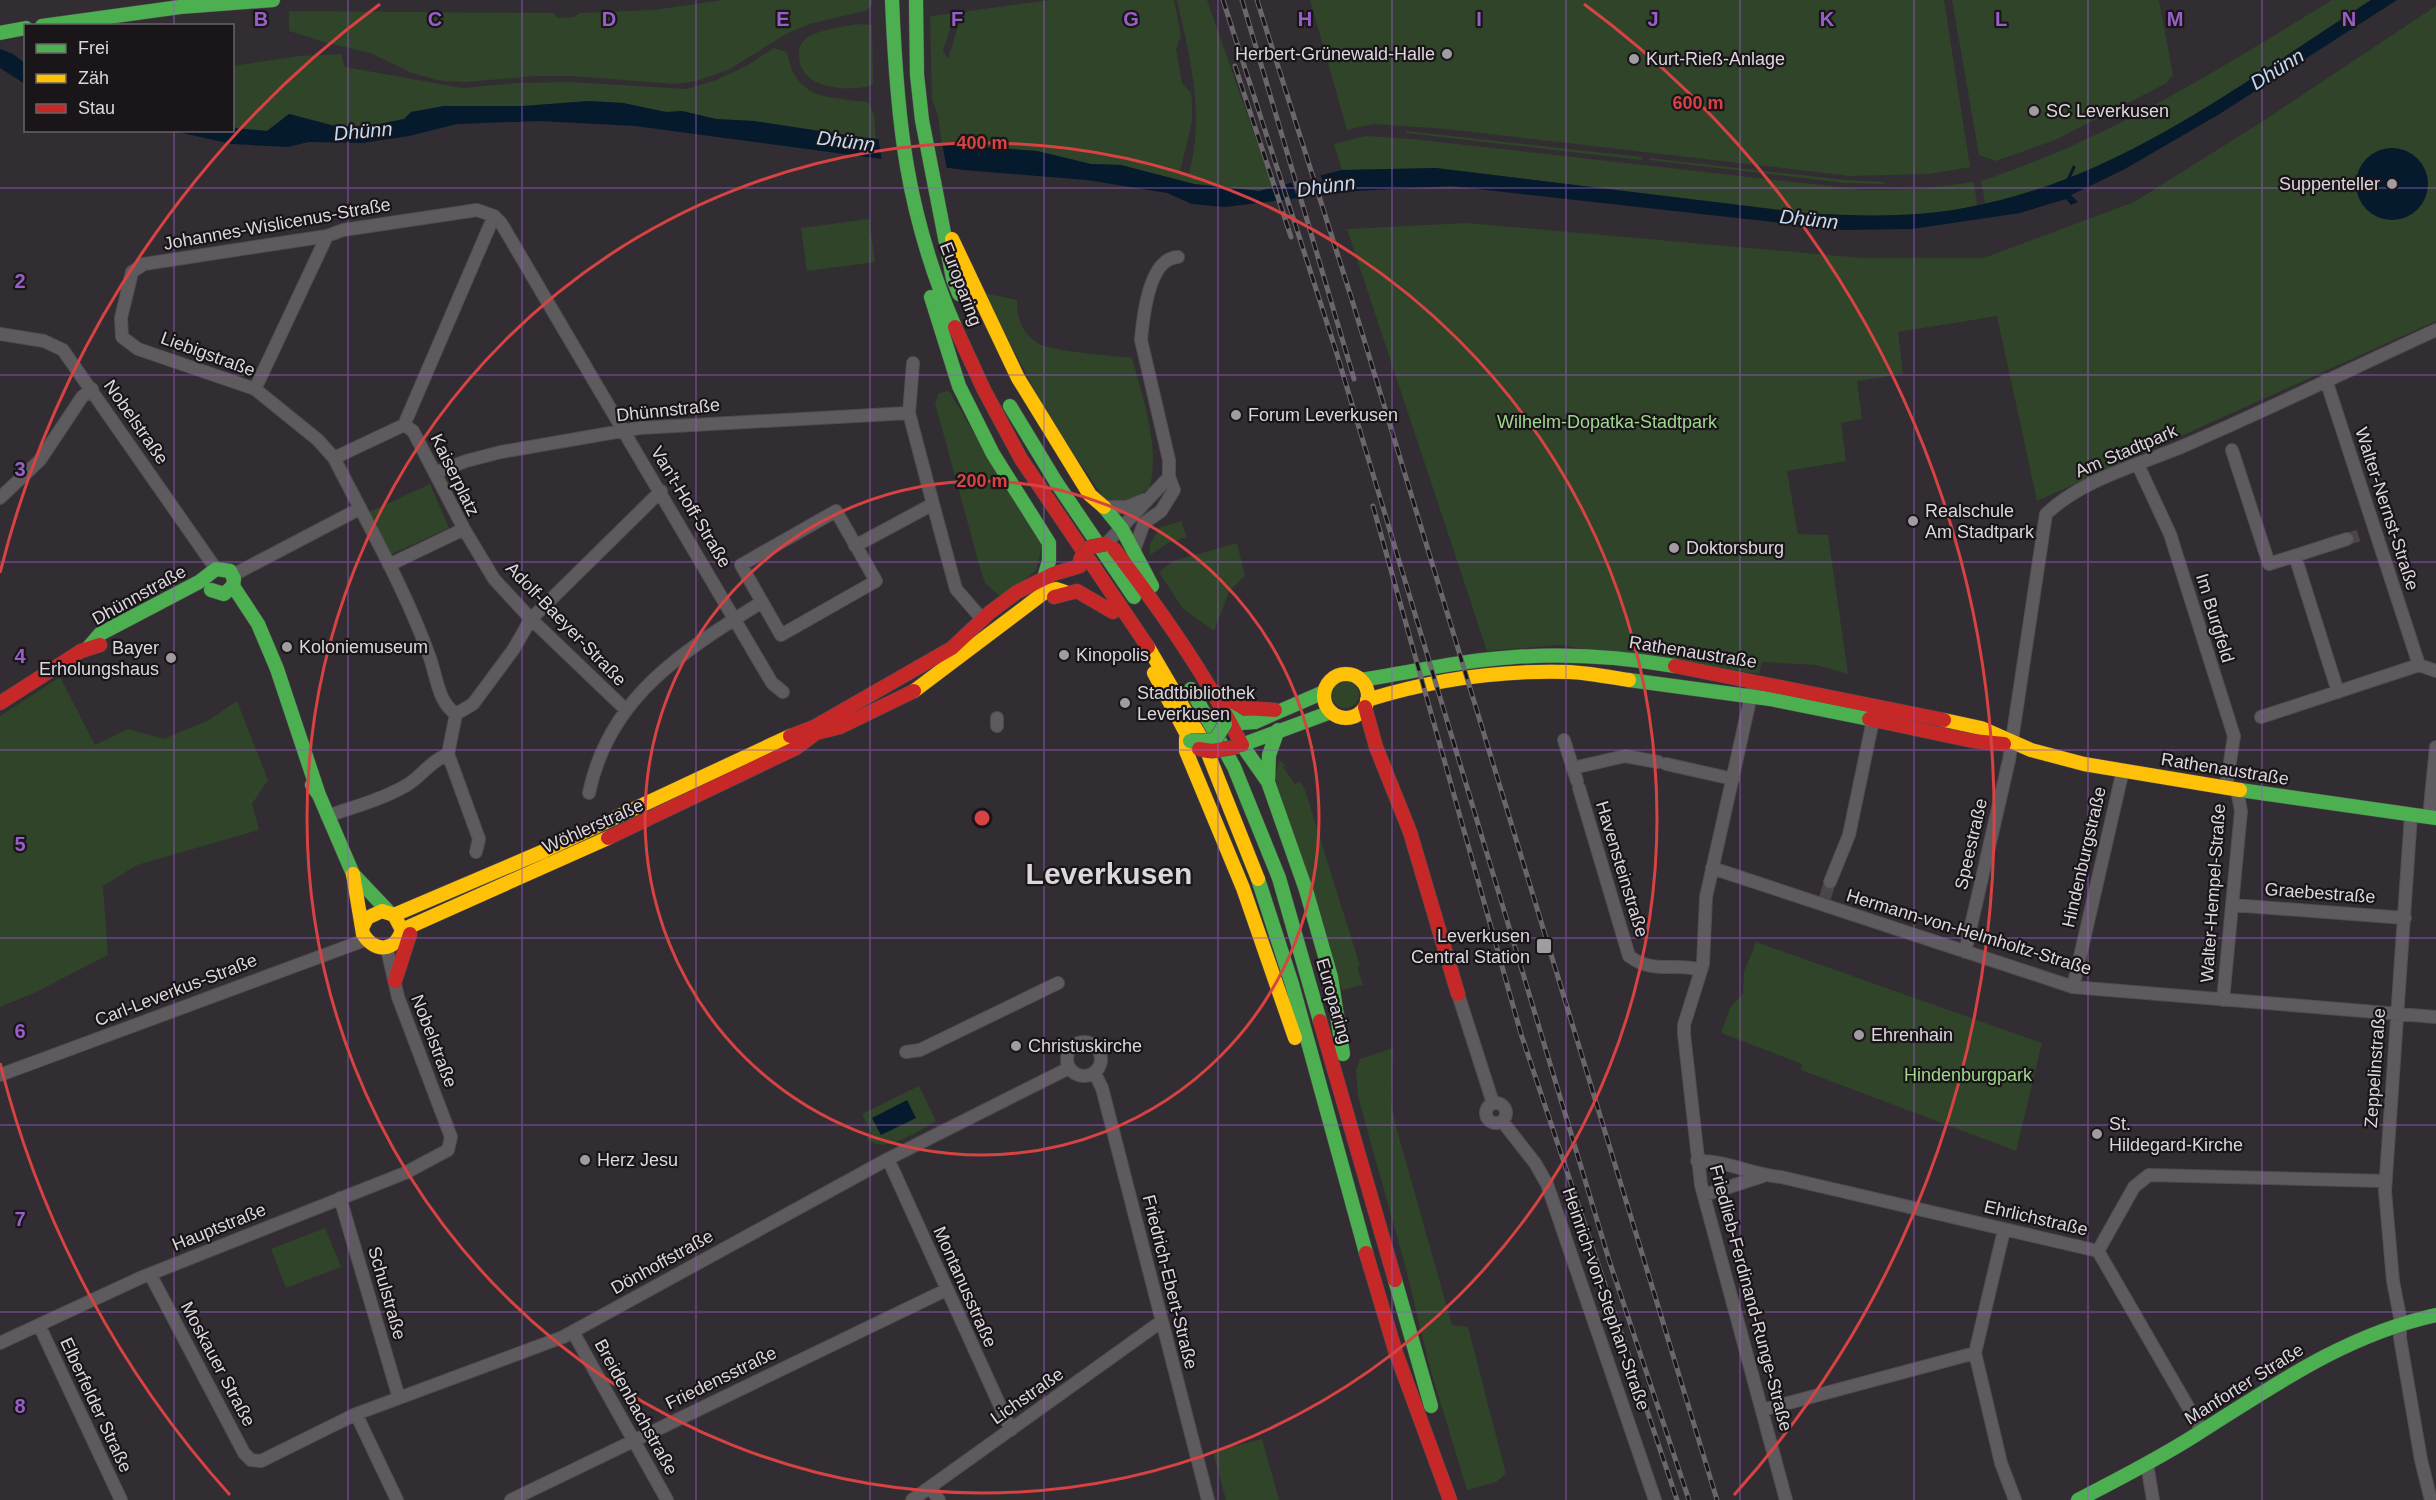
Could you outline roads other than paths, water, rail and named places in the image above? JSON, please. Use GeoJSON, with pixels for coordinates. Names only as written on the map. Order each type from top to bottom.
{"type":"FeatureCollection","features":[{"type":"Feature","properties":{"kind":"main road"},"geometry":{"type":"LineString","coordinates":[[52,24],[88,17],[273,0]]}},
{"type":"Feature","properties":{"kind":"main road","name":"Europaring"},"geometry":{"type":"LineString","coordinates":[[892,0],[897,117],[908,181],[914,211],[950,312],[988,396],[1040,490],[1174,686],[1219,776],[1262,883],[1309,1035],[1331,1126],[1390,1336],[1450,1500]]}},
{"type":"Feature","properties":{"kind":"main road","name":"Europaring"},"geometry":{"type":"LineString","coordinates":[[916,0],[916,64],[922,120],[953,279],[964,308]]}},
{"type":"Feature","properties":{"kind":"main road"},"geometry":{"type":"LineString","coordinates":[[0,33],[24,28]]}},
{"type":"Feature","properties":{"kind":"main road"},"geometry":{"type":"LineString","coordinates":[[914,211],[929,289],[959,386],[993,454],[1049,543],[1050,553],[1044,578],[994,621],[984,639],[981,653]]}},
{"type":"Feature","properties":{"kind":"main road"},"geometry":{"type":"LineString","coordinates":[[941,219],[968,269],[1010,362],[1058,446],[1090,495],[1106,544]]}},
{"type":"Feature","properties":{"kind":"main road"},"geometry":{"type":"LineString","coordinates":[[1002,392],[1056,482],[1148,620]]}},
{"type":"Feature","properties":{"kind":"main road"},"geometry":{"type":"LineString","coordinates":[[1090,495],[1104,507],[1122,529],[1154,591],[1160,610]]}},
{"type":"Feature","properties":{"kind":"main road"},"geometry":{"type":"LineString","coordinates":[[1041,527],[1067,547],[1080,562],[1086,577],[1113,606],[1113,612],[1149,664],[1190,743],[1212,751],[1239,746],[1331,711]]}},
{"type":"Feature","properties":{"kind":"main road"},"geometry":{"type":"LineString","coordinates":[[1080,562],[1086,549],[1097,543],[1106,544],[1115,551],[1160,610],[1209,686],[1239,746],[1268,783],[1306,890],[1331,978],[1361,1162]]}},
{"type":"Feature","properties":{"kind":"main road","name":"Wöhlerstraße"},"geometry":{"type":"LineString","coordinates":[[388,910],[416,908],[670,793],[778,740],[802,722],[828,711],[842,709],[952,648],[982,619],[1017,592],[1080,562]]}},
{"type":"Feature","properties":{"kind":"main road","name":"Dhünnstraße"},"geometry":{"type":"LineString","coordinates":[[0,703],[88,648],[105,644],[159,613],[221,582]]}},
{"type":"Feature","properties":{"kind":"main road","name":"Nobelstraße"},"geometry":{"type":"LineString","coordinates":[[221,582],[258,624],[277,669],[317,783],[319,795],[353,874],[364,934]]}},
{"type":"Feature","properties":{"kind":"main road","name":"Wöhlerstraße"},"geometry":{"type":"LineString","coordinates":[[402,930],[681,806],[796,748],[809,747],[833,736],[840,727],[919,688],[1046,592],[1056,589],[1065,592],[1077,591],[1098,603],[1105,611],[1113,612]]}},
{"type":"Feature","properties":{"kind":"main road"},"geometry":{"type":"LineString","coordinates":[[919,688],[950,676],[1055,596],[1065,592]]}},
{"type":"Feature","properties":{"kind":"main road","name":"Rathenaustraße"},"geometry":{"type":"LineString","coordinates":[[1361,680],[1513,657],[1569,655],[1633,659],[1753,680],[1981,729],[2012,744],[2064,759],[2232,789],[2433,817]]}},
{"type":"Feature","properties":{"kind":"main road","name":"Rathenaustraße"},"geometry":{"type":"LineString","coordinates":[[1366,703],[1402,689],[1454,681],[1522,672],[1571,672],[1770,699],[1977,742],[2012,744]]}},
{"type":"Feature","properties":{"kind":"main road"},"geometry":{"type":"LineString","coordinates":[[1347,674],[1361,680],[1365,686],[1366,703],[1348,718],[1331,711],[1326,706],[1324,692],[1327,685],[1339,675],[1347,674]]}},
{"type":"Feature","properties":{"kind":"main road","name":"Europaring"},"geometry":{"type":"LineString","coordinates":[[1185,679],[1234,767],[1279,878],[1411,1343],[1436,1417]]}},
{"type":"Feature","properties":{"kind":"main road"},"geometry":{"type":"LineString","coordinates":[[1209,686],[1236,705],[1256,711],[1286,709]]}},
{"type":"Feature","properties":{"kind":"main road"},"geometry":{"type":"LineString","coordinates":[[1225,718],[1241,723],[1255,722],[1324,692]]}},
{"type":"Feature","properties":{"kind":"main road","name":"Heinrich-von-Stephan-Straße"},"geometry":{"type":"LineString","coordinates":[[1366,703],[1371,741],[1393,786],[1408,826],[1458,994]]}},
{"type":"Feature","properties":{"kind":"main road"},"geometry":{"type":"LineString","coordinates":[[1190,743],[1215,740],[1222,732],[1225,718]]}},
{"type":"Feature","properties":{"kind":"main road","name":"Heinrich-von-Stephan-Straße"},"geometry":{"type":"LineString","coordinates":[[1348,718],[1371,741]]}},
{"type":"Feature","properties":{"kind":"main road"},"geometry":{"type":"LineString","coordinates":[[1268,783],[1269,755],[1278,730]]}},
{"type":"Feature","properties":{"kind":"main road"},"geometry":{"type":"LineString","coordinates":[[1190,743],[1186,751],[1243,888],[1281,1002],[1331,1126]]}},
{"type":"Feature","properties":{"kind":"main road","name":"Nobelstraße"},"geometry":{"type":"LineString","coordinates":[[353,874],[388,910]]}},
{"type":"Feature","properties":{"kind":"main road"},"geometry":{"type":"LineString","coordinates":[[388,910],[402,930],[398,942],[387,949],[375,948],[364,934],[371,914],[388,910]]}},
{"type":"Feature","properties":{"kind":"main road"},"geometry":{"type":"LineString","coordinates":[[395,981],[401,966],[403,945],[416,925]]}},
{"type":"Feature","properties":{"kind":"main road","name":"Manforter Straße"},"geometry":{"type":"LineString","coordinates":[[2078,1500],[2147,1464],[2346,1344],[2400,1324],[2436,1315]]}},
{"type":"Feature","properties":{"kind":"main road"},"geometry":{"type":"LineString","coordinates":[[1447,1448],[1462,1500]]}},
{"type":"Feature","properties":{"kind":"street","name":"Johannes-Wislicenus-Straße"},"geometry":{"type":"LineString","coordinates":[[122,337],[121,318],[132,272],[144,264],[477,210],[494,216]]}},
{"type":"Feature","properties":{"kind":"street"},"geometry":{"type":"LineString","coordinates":[[404,425],[494,216]]}},
{"type":"Feature","properties":{"kind":"street","name":"Van't-Hoff-Straße"},"geometry":{"type":"LineString","coordinates":[[494,216],[501,223],[736,618],[772,683],[783,692]]}},
{"type":"Feature","properties":{"kind":"street"},"geometry":{"type":"LineString","coordinates":[[255,389],[327,236]]}},
{"type":"Feature","properties":{"kind":"street"},"geometry":{"type":"LineString","coordinates":[[1134,550],[1144,523],[1161,511],[1171,500],[1174,490],[1169,477],[1169,460],[1141,340],[1142,322],[1155,273],[1166,260],[1178,257]]}},
{"type":"Feature","properties":{"kind":"street","name":"Am Stadtpark"},"geometry":{"type":"LineString","coordinates":[[2012,744],[2046,514],[2061,499],[2436,330]]}},
{"type":"Feature","properties":{"kind":"street","name":"Nobelstraße"},"geometry":{"type":"LineString","coordinates":[[0,334],[56,345],[92,389],[221,582]]}},
{"type":"Feature","properties":{"kind":"street","name":"Liebigstraße"},"geometry":{"type":"LineString","coordinates":[[122,337],[138,348],[255,389],[318,440],[334,458]]}},
{"type":"Feature","properties":{"kind":"street"},"geometry":{"type":"LineString","coordinates":[[914,363],[909,413],[933,504],[956,589],[982,619]]}},
{"type":"Feature","properties":{"kind":"street","name":"Walter-Nernst-Straße"},"geometry":{"type":"LineString","coordinates":[[2326,380],[2369,532],[2419,665]]}},
{"type":"Feature","properties":{"kind":"street"},"geometry":{"type":"LineString","coordinates":[[0,498],[40,460],[82,397],[92,389]]}},
{"type":"Feature","properties":{"kind":"street","name":"Dhünnstraße"},"geometry":{"type":"LineString","coordinates":[[435,473],[466,461],[501,452],[624,431],[741,421],[909,413]]}},
{"type":"Feature","properties":{"kind":"street","name":"Kaiserplatz"},"geometry":{"type":"LineString","coordinates":[[334,458],[404,425],[413,431],[464,529],[389,565]]}},
{"type":"Feature","properties":{"kind":"street"},"geometry":{"type":"LineString","coordinates":[[2232,450],[2269,564],[2347,539]]}},
{"type":"Feature","properties":{"kind":"street"},"geometry":{"type":"LineString","coordinates":[[334,458],[389,565],[422,637],[441,697],[448,709],[456,714]]}},
{"type":"Feature","properties":{"kind":"street","name":"Im Burgfeld"},"geometry":{"type":"LineString","coordinates":[[2138,465],[2170,534],[2234,736],[2232,789]]}},
{"type":"Feature","properties":{"kind":"street"},"geometry":{"type":"LineString","coordinates":[[1106,544],[1169,477]]}},
{"type":"Feature","properties":{"kind":"street"},"geometry":{"type":"LineString","coordinates":[[476,852],[479,839],[448,754],[456,714],[473,704],[513,650],[531,619],[661,492]]}},
{"type":"Feature","properties":{"kind":"street"},"geometry":{"type":"LineString","coordinates":[[1104,507],[1127,507],[1150,497]]}},
{"type":"Feature","properties":{"kind":"street"},"geometry":{"type":"LineString","coordinates":[[855,546],[933,504]]}},
{"type":"Feature","properties":{"kind":"street","name":"Dhünnstraße"},"geometry":{"type":"LineString","coordinates":[[221,582],[359,509]]}},
{"type":"Feature","properties":{"kind":"street"},"geometry":{"type":"LineString","coordinates":[[836,511],[876,582],[781,635],[762,602],[741,565],[836,511]]}},
{"type":"Feature","properties":{"kind":"street","name":"Adolf-Baeyer-Straße"},"geometry":{"type":"LineString","coordinates":[[464,529],[494,579],[531,619],[626,711]]}},
{"type":"Feature","properties":{"kind":"street"},"geometry":{"type":"LineString","coordinates":[[2295,556],[2338,692]]}},
{"type":"Feature","properties":{"kind":"street"},"geometry":{"type":"LineString","coordinates":[[590,793],[606,742],[626,711],[654,678],[693,645],[762,602]]}},
{"type":"Feature","properties":{"kind":"street"},"geometry":{"type":"LineString","coordinates":[[2261,717],[2419,665],[2436,671]]}},
{"type":"Feature","properties":{"kind":"street","name":"Friedlieb-Ferdinand-Runge-Straße"},"geometry":{"type":"LineString","coordinates":[[1753,680],[1751,698],[1704,908],[1701,970],[1684,1025],[1697,1161],[1704,1196],[1786,1500]]}},
{"type":"Feature","properties":{"kind":"street"},"geometry":{"type":"LineString","coordinates":[[1830,882],[1849,835],[1873,720]]}},
{"type":"Feature","properties":{"kind":"street","name":"Havensteinstraße"},"geometry":{"type":"LineString","coordinates":[[1564,740],[1629,956],[1642,965],[1692,967],[1701,970]]}},
{"type":"Feature","properties":{"kind":"street","name":"Speestraße"},"geometry":{"type":"LineString","coordinates":[[1965,952],[2012,744]]}},
{"type":"Feature","properties":{"kind":"street"},"geometry":{"type":"LineString","coordinates":[[2433,817],[2436,747]]}},
{"type":"Feature","properties":{"kind":"street"},"geometry":{"type":"LineString","coordinates":[[327,816],[391,794],[410,783],[435,760],[448,754]]}},
{"type":"Feature","properties":{"kind":"street"},"geometry":{"type":"LineString","coordinates":[[1576,779],[1625,756],[1733,779]]}},
{"type":"Feature","properties":{"kind":"street","name":"Hindenburgstraße"},"geometry":{"type":"LineString","coordinates":[[2073,987],[2123,770]]}},
{"type":"Feature","properties":{"kind":"street","name":"Walter-Hempel-Straße"},"geometry":{"type":"LineString","coordinates":[[2223,1000],[2241,811],[2232,789]]}},
{"type":"Feature","properties":{"kind":"street","name":"Zeppelinstraße"},"geometry":{"type":"LineString","coordinates":[[2411,815],[2384,1181],[2392,1281],[2418,1443],[2432,1500]]}},
{"type":"Feature","properties":{"kind":"street","name":"Hermann-von-Helmholtz-Straße"},"geometry":{"type":"LineString","coordinates":[[1712,868],[1824,901],[1965,952],[2073,987],[2436,1017]]}},
{"type":"Feature","properties":{"kind":"street","name":"Graebestraße"},"geometry":{"type":"LineString","coordinates":[[2232,905],[2405,918]]}},
{"type":"Feature","properties":{"kind":"street","name":"Carl-Leverkus-Straße"},"geometry":{"type":"LineString","coordinates":[[0,1075],[290,966],[364,934]]}},
{"type":"Feature","properties":{"kind":"street","name":"Nobelstraße"},"geometry":{"type":"LineString","coordinates":[[387,949],[398,997],[438,1101],[451,1145]]}},
{"type":"Feature","properties":{"kind":"street"},"geometry":{"type":"LineString","coordinates":[[906,1052],[920,1050],[1058,983]]}},
{"type":"Feature","properties":{"kind":"street","name":"Heinrich-von-Stephan-Straße"},"geometry":{"type":"LineString","coordinates":[[1458,994],[1493,1103],[1487,1108],[1487,1119],[1494,1123],[1502,1121],[1535,1163],[1547,1184],[1655,1500]]}},
{"type":"Feature","properties":{"kind":"street"},"geometry":{"type":"LineString","coordinates":[[1088,1042],[1101,1053],[1101,1064],[1095,1074],[1078,1076],[1069,1068],[1067,1057],[1072,1047],[1088,1042]]}},
{"type":"Feature","properties":{"kind":"street","name":"Dönhoffstraße"},"geometry":{"type":"LineString","coordinates":[[261,1461],[356,1414],[573,1332],[888,1159],[1069,1068]]}},
{"type":"Feature","properties":{"kind":"street","name":"Friedrich-Ebert-Straße"},"geometry":{"type":"LineString","coordinates":[[1095,1074],[1102,1088],[1208,1500]]}},
{"type":"Feature","properties":{"kind":"street","name":"Hauptstraße"},"geometry":{"type":"LineString","coordinates":[[0,1343],[150,1274],[405,1173],[448,1150],[451,1145]]}},
{"type":"Feature","properties":{"kind":"street","name":"Montanusstraße"},"geometry":{"type":"LineString","coordinates":[[888,1159],[1011,1430]]}},
{"type":"Feature","properties":{"kind":"street","name":"Ehrlichstraße"},"geometry":{"type":"LineString","coordinates":[[1697,1161],[1745,1169],[1763,1176],[1781,1177],[2098,1251],[2202,1431]]}},
{"type":"Feature","properties":{"kind":"street"},"geometry":{"type":"LineString","coordinates":[[2098,1251],[2134,1188],[2149,1175],[2384,1181]]}},
{"type":"Feature","properties":{"kind":"street","name":"Ehrlichstraße"},"geometry":{"type":"LineString","coordinates":[[1704,1196],[1763,1176]]}},
{"type":"Feature","properties":{"kind":"street","name":"Schulstraße"},"geometry":{"type":"LineString","coordinates":[[340,1198],[399,1398]]}},
{"type":"Feature","properties":{"kind":"street"},"geometry":{"type":"LineString","coordinates":[[2004,1230],[1975,1353],[2001,1463],[2015,1500]]}},
{"type":"Feature","properties":{"kind":"street","name":"Moskauer Straße"},"geometry":{"type":"LineString","coordinates":[[150,1274],[244,1453],[251,1460],[261,1461]]}},
{"type":"Feature","properties":{"kind":"street","name":"Friedensstraße"},"geometry":{"type":"LineString","coordinates":[[511,1500],[946,1290]]}},
{"type":"Feature","properties":{"kind":"street","name":"Lichstraße"},"geometry":{"type":"LineString","coordinates":[[912,1500],[1162,1321]]}},
{"type":"Feature","properties":{"kind":"street","name":"Elberfelder Straße"},"geometry":{"type":"LineString","coordinates":[[39,1325],[121,1500]]}},
{"type":"Feature","properties":{"kind":"street","name":"Breidenbachstraße"},"geometry":{"type":"LineString","coordinates":[[573,1332],[667,1500]]}},
{"type":"Feature","properties":{"kind":"street"},"geometry":{"type":"LineString","coordinates":[[1762,1410],[1975,1353]]}},
{"type":"Feature","properties":{"kind":"street"},"geometry":{"type":"LineString","coordinates":[[356,1414],[397,1500]]}},
{"type":"Feature","properties":{"kind":"street"},"geometry":{"type":"LineString","coordinates":[[2147,1464],[2153,1500]]}},
{"type":"Feature","properties":{"kind":"street"},"geometry":{"type":"LineString","coordinates":[[930,1487],[939,1500]]}},
{"type":"Feature","properties":{"kind":"water","name":"Dhünn"},"geometry":{"type":"Polygon","coordinates":[[[2371,0],[2397,0],[2218,115],[2123,170],[2071,195],[2078,202],[2071,205],[2066,199],[2020,213],[1912,229],[1844,230],[1451,186],[1355,191],[1225,207],[1192,204],[1167,193],[1087,180],[964,170],[635,126],[540,121],[457,124],[409,136],[362,143],[309,142],[288,147],[232,144],[178,132],[234,132],[234,128],[267,131],[289,114],[335,126],[370,126],[404,119],[411,112],[444,106],[523,106],[589,101],[623,103],[666,112],[682,111],[716,119],[754,121],[865,138],[1037,151],[1091,164],[1121,165],[1194,184],[1259,191],[1342,170],[1436,168],[1805,213],[1904,215],[1964,208],[2020,195],[2074,176],[2177,125],[2371,0]]]}},
{"type":"Feature","properties":{"kind":"water"},"geometry":{"type":"Polygon","coordinates":[[[0,49],[13,54],[24,62],[24,83],[0,68],[0,49]]]}},
{"type":"Feature","properties":{"kind":"water","name":"Suppenteller"},"geometry":{"type":"Polygon","coordinates":[[[2392,148],[2412,154],[2422,164],[2428,184],[2422,204],[2412,214],[2392,220],[2372,214],[2362,204],[2356,184],[2362,164],[2372,154],[2392,148]]]}},
{"type":"Feature","properties":{"kind":"water"},"geometry":{"type":"Polygon","coordinates":[[[907,1100],[916,1118],[881,1135],[872,1118],[907,1100]]]}},
{"type":"Feature","properties":{"kind":"waterway"},"geometry":{"type":"LineString","coordinates":[[2067,182],[2074,167]]}},
{"type":"Feature","properties":{"kind":"tunnel"},"geometry":{"type":"LineString","coordinates":[[2347,539],[2363,534]]}},
{"type":"Feature","properties":{"kind":"tunnel"},"geometry":{"type":"LineString","coordinates":[[1825,898],[1830,882]]}},
{"type":"Feature","properties":{"kind":"railway"},"geometry":{"type":"LineString","coordinates":[[1223,0],[1336,351],[1609,1260],[1689,1500]]}},
{"type":"Feature","properties":{"kind":"railway"},"geometry":{"type":"LineString","coordinates":[[1242,0],[1354,379]]}},
{"type":"Feature","properties":{"kind":"railway"},"geometry":{"type":"LineString","coordinates":[[1257,0],[1352,300],[1717,1500]]}},
{"type":"Feature","properties":{"kind":"railway"},"geometry":{"type":"LineString","coordinates":[[1235,66],[1291,237]]}},
{"type":"Feature","properties":{"kind":"railway"},"geometry":{"type":"LineString","coordinates":[[1373,506],[1521,1034],[1677,1500]]}},
{"type":"Feature","properties":{"kind":"place","name":"Herbert-Grünewald-Halle"},"geometry":{"type":"Point","coordinates":[1447,54]}},
{"type":"Feature","properties":{"kind":"place","name":"Kurt-Rieß-Anlage"},"geometry":{"type":"Point","coordinates":[1634,59]}},
{"type":"Feature","properties":{"kind":"place","name":"SC Leverkusen"},"geometry":{"type":"Point","coordinates":[2034,111]}},
{"type":"Feature","properties":{"kind":"place","name":"Suppenteller"},"geometry":{"type":"Point","coordinates":[2392,184]}},
{"type":"Feature","properties":{"kind":"place","name":"Forum Leverkusen"},"geometry":{"type":"Point","coordinates":[1236,415]}},
{"type":"Feature","properties":{"kind":"place","name":"Realschule Am Stadtpark"},"geometry":{"type":"Point","coordinates":[1913,521]}},
{"type":"Feature","properties":{"kind":"place","name":"Doktorsburg"},"geometry":{"type":"Point","coordinates":[1674,548]}},
{"type":"Feature","properties":{"kind":"place","name":"Koloniemuseum"},"geometry":{"type":"Point","coordinates":[287,647]}},
{"type":"Feature","properties":{"kind":"place","name":"Kinopolis"},"geometry":{"type":"Point","coordinates":[1064,655]}},
{"type":"Feature","properties":{"kind":"place","name":"Bayer Erholungshaus"},"geometry":{"type":"Point","coordinates":[171,658]}},
{"type":"Feature","properties":{"kind":"place","name":"Stadtbibliothek Leverkusen"},"geometry":{"type":"Point","coordinates":[1125,703]}},
{"type":"Feature","properties":{"kind":"place","name":"Leverkusen Central Station"},"geometry":{"type":"Point","coordinates":[1544,946]}},
{"type":"Feature","properties":{"kind":"place","name":"Ehrenhain"},"geometry":{"type":"Point","coordinates":[1859,1035]}},
{"type":"Feature","properties":{"kind":"place","name":"Christuskirche"},"geometry":{"type":"Point","coordinates":[1016,1046]}},
{"type":"Feature","properties":{"kind":"place","name":"St. Hildegard-Kirche"},"geometry":{"type":"Point","coordinates":[2097,1134]}},
{"type":"Feature","properties":{"kind":"place","name":"Herz Jesu"},"geometry":{"type":"Point","coordinates":[585,1160]}},
{"type":"Feature","properties":{"kind":"district","name":"Leverkusen"},"geometry":{"type":"Point","coordinates":[1109,874]}},
{"type":"Feature","properties":{"kind":"park label","name":"Wilhelm-Dopatka-Stadtpark"},"geometry":{"type":"Point","coordinates":[1607,422]}},
{"type":"Feature","properties":{"kind":"park label","name":"Hindenburgpark"},"geometry":{"type":"Point","coordinates":[1968,1075]}}]}
